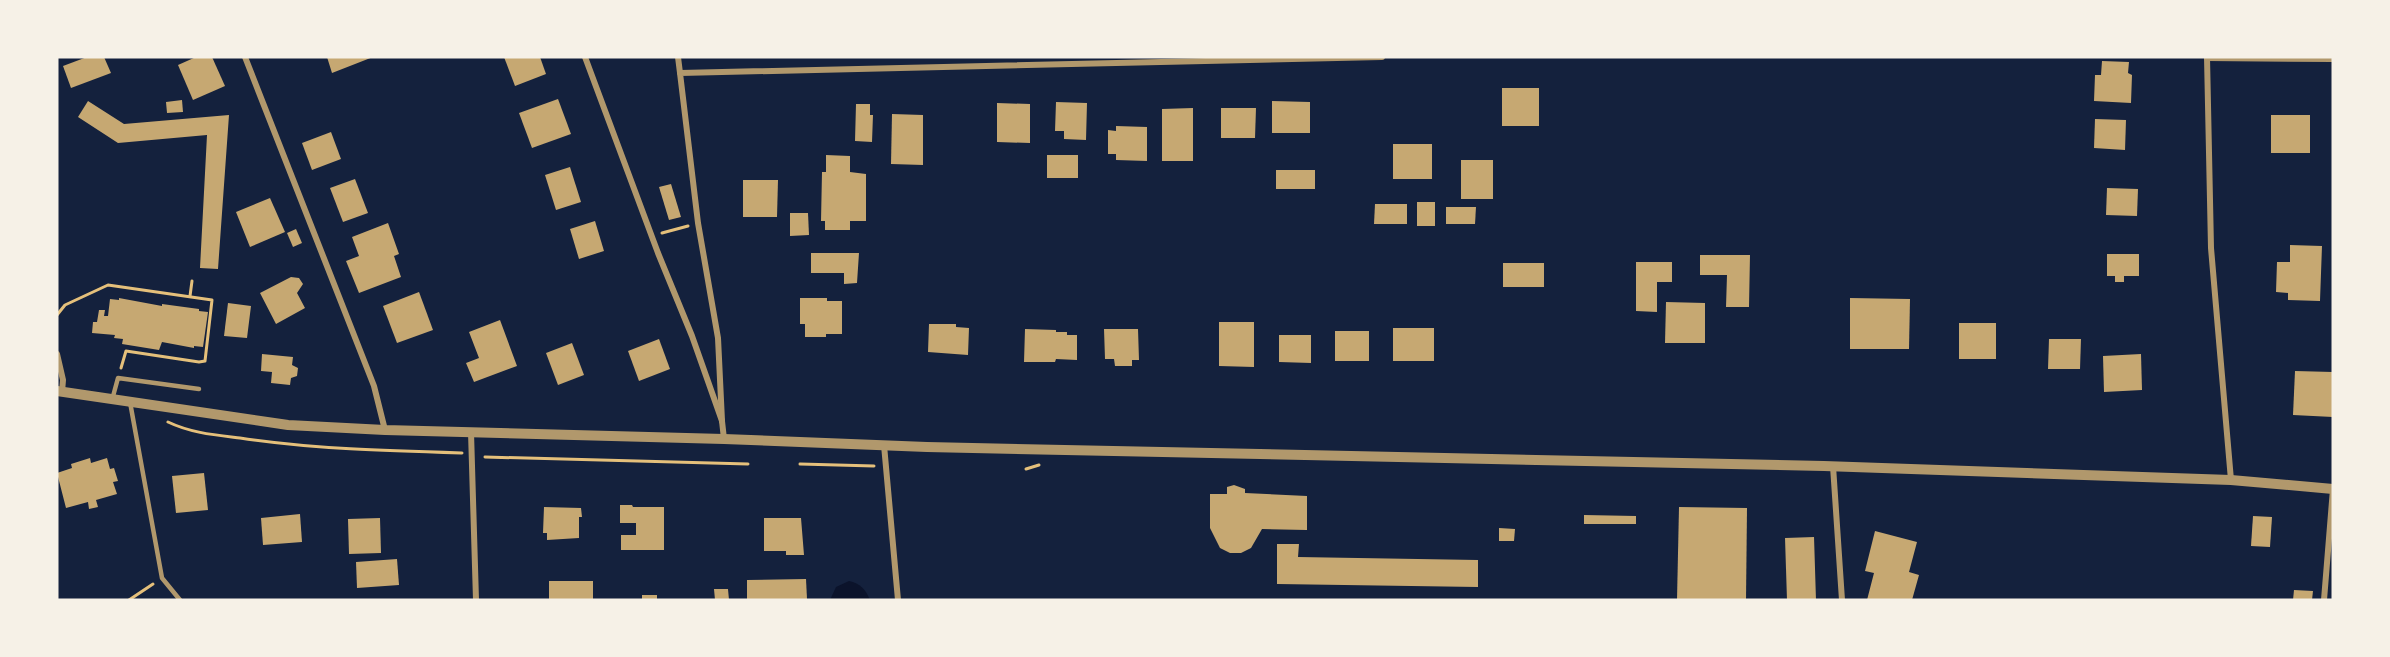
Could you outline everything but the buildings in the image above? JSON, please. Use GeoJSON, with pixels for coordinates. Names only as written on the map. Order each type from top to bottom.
{"type":"FeatureCollection","features":[{"type":"Feature","properties":{"kind":"street"},"geometry":{"type":"LineString","coordinates":[[245,57],[374,386],[386,430]]}},
{"type":"Feature","properties":{"kind":"street"},"geometry":{"type":"LineString","coordinates":[[585,57],[722,421]]}},
{"type":"Feature","properties":{"kind":"street"},"geometry":{"type":"LineString","coordinates":[[678,57],[698,223],[718,338],[724,439]]}},
{"type":"Feature","properties":{"kind":"street"},"geometry":{"type":"LineString","coordinates":[[680,73],[1125,60],[1382,57]]}},
{"type":"Feature","properties":{"kind":"street"},"geometry":{"type":"LineString","coordinates":[[2231,480],[2211,248],[2207,57],[2333,59]]}},
{"type":"Feature","properties":{"kind":"street"},"geometry":{"type":"LineString","coordinates":[[57,354],[63,380],[60,391],[288,425],[884,445],[1833,466],[2231,480],[2333,489],[2324,600]]}},
{"type":"Feature","properties":{"kind":"street"},"geometry":{"type":"LineString","coordinates":[[471,432],[476,600]]}},
{"type":"Feature","properties":{"kind":"street"},"geometry":{"type":"LineString","coordinates":[[884,445],[898,600]]}},
{"type":"Feature","properties":{"kind":"street"},"geometry":{"type":"LineString","coordinates":[[1833,466],[1842,600]]}},
{"type":"Feature","properties":{"kind":"lane"},"geometry":{"type":"LineString","coordinates":[[112,400],[118,378],[199,389]]}},
{"type":"Feature","properties":{"kind":"lane"},"geometry":{"type":"LineString","coordinates":[[130,402],[162,578],[180,600]]}},
{"type":"Feature","properties":{"kind":"path"},"geometry":{"type":"LineString","coordinates":[[652,236],[698,223]]}},
{"type":"Feature","properties":{"kind":"path"},"geometry":{"type":"LineString","coordinates":[[190,296],[192,281]]}},
{"type":"Feature","properties":{"kind":"path"},"geometry":{"type":"LineString","coordinates":[[57,315],[66,305],[108,285],[212,300],[205,361],[126,351],[118,378]]}},
{"type":"Feature","properties":{"kind":"path"},"geometry":{"type":"LineString","coordinates":[[164,421],[185,430],[255,440],[394,451],[463,453]]}},
{"type":"Feature","properties":{"kind":"path"},"geometry":{"type":"LineString","coordinates":[[485,457],[748,464]]}},
{"type":"Feature","properties":{"kind":"path"},"geometry":{"type":"LineString","coordinates":[[800,464],[879,466]]}},
{"type":"Feature","properties":{"kind":"path"},"geometry":{"type":"LineString","coordinates":[[129,600],[162,578]]}},
{"type":"Feature","properties":{"kind":"water"},"geometry":{"type":"Polygon","coordinates":[[[849,581],[862,588],[870,600],[830,600],[836,587],[849,581]]]}}]}
